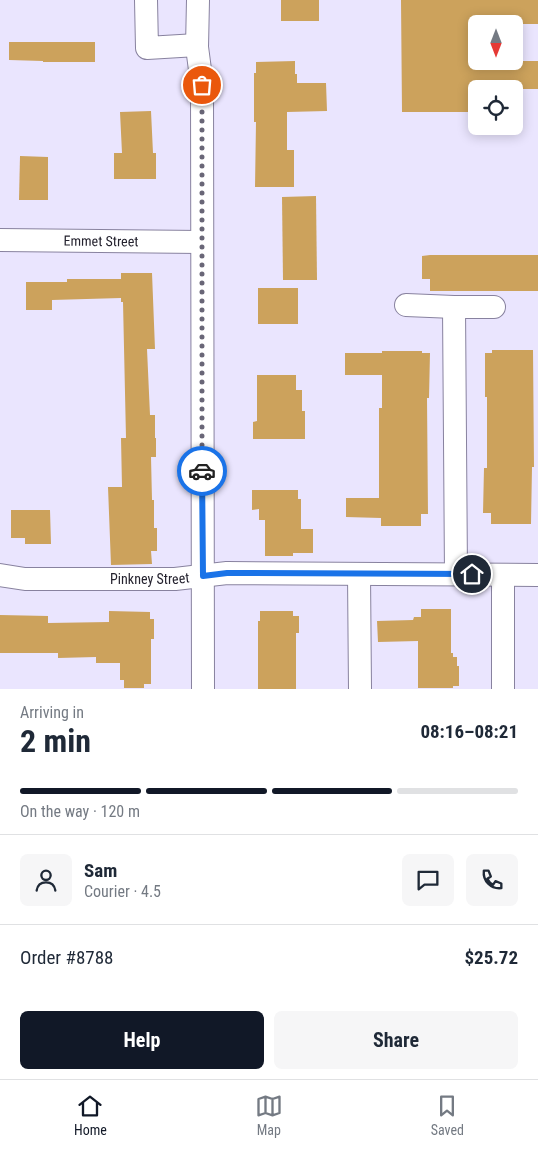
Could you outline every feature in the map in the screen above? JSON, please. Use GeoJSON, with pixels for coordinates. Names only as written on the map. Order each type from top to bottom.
{"type":"FeatureCollection","features":[{"type":"Feature","properties":{"kind":"street"},"geometry":{"type":"LineString","coordinates":[[146,0],[147,48],[197,44]]}},
{"type":"Feature","properties":{"kind":"street"},"geometry":{"type":"LineString","coordinates":[[198,0],[197,44],[202,85],[201,242],[204,689]]}},
{"type":"Feature","properties":{"kind":"street","name":"Emmet Street"},"geometry":{"type":"LineString","coordinates":[[0,240],[201,242]]}},
{"type":"Feature","properties":{"kind":"street"},"geometry":{"type":"LineString","coordinates":[[406,305],[454,308],[494,307]]}},
{"type":"Feature","properties":{"kind":"street"},"geometry":{"type":"LineString","coordinates":[[454,308],[456,574]]}},
{"type":"Feature","properties":{"kind":"street","name":"Pinkney Street"},"geometry":{"type":"LineString","coordinates":[[0,576],[25,579],[165,579],[227,573],[538,575]]}},
{"type":"Feature","properties":{"kind":"street"},"geometry":{"type":"LineString","coordinates":[[359,574],[360,689]]}},
{"type":"Feature","properties":{"kind":"street"},"geometry":{"type":"LineString","coordinates":[[503,575],[503,689]]}},
{"type":"Feature","properties":{"kind":"building"},"geometry":{"type":"Polygon","coordinates":[[[281,0],[319,0],[319,21],[281,21],[281,0]]]}},
{"type":"Feature","properties":{"kind":"building"},"geometry":{"type":"Polygon","coordinates":[[[401,0],[538,0],[538,24],[523,24],[523,15],[468,15],[468,70],[523,70],[523,61],[538,61],[538,89],[523,89],[523,80],[468,80],[468,112],[402,112],[401,0]]]}},
{"type":"Feature","properties":{"kind":"building"},"geometry":{"type":"Polygon","coordinates":[[[9,42],[95,42],[95,62],[9,60],[9,42]]]}},
{"type":"Feature","properties":{"kind":"building"},"geometry":{"type":"Polygon","coordinates":[[[295,61],[297,83],[326,83],[327,111],[287,112],[287,150],[294,150],[294,187],[255,187],[256,122],[254,122],[254,73],[256,73],[256,62],[295,61]]]}},
{"type":"Feature","properties":{"kind":"building"},"geometry":{"type":"Polygon","coordinates":[[[151,111],[153,153],[156,153],[156,179],[114,179],[114,153],[122,153],[120,112],[151,111]]]}},
{"type":"Feature","properties":{"kind":"building"},"geometry":{"type":"Polygon","coordinates":[[[20,156],[48,157],[48,200],[19,200],[20,156]]]}},
{"type":"Feature","properties":{"kind":"building"},"geometry":{"type":"Polygon","coordinates":[[[316,196],[317,280],[283,280],[282,197],[316,196]]]}},
{"type":"Feature","properties":{"kind":"building"},"geometry":{"type":"Polygon","coordinates":[[[538,255],[538,291],[430,291],[430,279],[422,279],[422,256],[538,255]]]}},
{"type":"Feature","properties":{"kind":"building"},"geometry":{"type":"Polygon","coordinates":[[[121,273],[152,273],[155,349],[147,349],[150,415],[155,415],[156,457],[151,457],[152,500],[154,500],[154,528],[157,528],[157,551],[151,551],[152,564],[111,565],[108,487],[122,487],[121,438],[126,438],[123,302],[121,302],[121,298],[52,300],[52,310],[26,310],[26,282],[67,282],[67,279],[121,279],[121,273]]]}},
{"type":"Feature","properties":{"kind":"building"},"geometry":{"type":"Polygon","coordinates":[[[258,288],[298,288],[298,324],[258,324],[258,288]]]}},
{"type":"Feature","properties":{"kind":"building"},"geometry":{"type":"Polygon","coordinates":[[[492,350],[533,350],[534,467],[532,467],[531,524],[491,524],[491,513],[483,513],[484,468],[487,468],[485,353],[492,353],[492,350]]]}},
{"type":"Feature","properties":{"kind":"building"},"geometry":{"type":"Polygon","coordinates":[[[382,351],[422,351],[422,353],[430,353],[429,398],[427,398],[428,514],[421,514],[421,526],[381,526],[381,518],[346,517],[346,498],[379,498],[379,408],[382,408],[382,375],[345,375],[345,353],[382,353],[382,351]]]}},
{"type":"Feature","properties":{"kind":"building"},"geometry":{"type":"Polygon","coordinates":[[[257,375],[296,375],[296,390],[302,390],[302,411],[305,411],[305,439],[253,439],[253,422],[257,421],[257,375]]]}},
{"type":"Feature","properties":{"kind":"building"},"geometry":{"type":"Polygon","coordinates":[[[252,490],[298,490],[298,499],[301,499],[301,529],[313,529],[313,553],[293,553],[293,556],[265,556],[265,520],[259,520],[259,509],[252,510],[252,490]]]}},
{"type":"Feature","properties":{"kind":"building"},"geometry":{"type":"Polygon","coordinates":[[[11,510],[50,510],[51,544],[25,544],[25,538],[11,538],[11,510]]]}},
{"type":"Feature","properties":{"kind":"building"},"geometry":{"type":"Polygon","coordinates":[[[421,609],[451,609],[451,653],[453,653],[453,657],[457,657],[459,686],[453,686],[453,688],[418,688],[418,641],[378,642],[377,621],[413,620],[414,617],[421,617],[421,609]]]}},
{"type":"Feature","properties":{"kind":"building"},"geometry":{"type":"Polygon","coordinates":[[[109,611],[150,612],[150,619],[154,619],[154,639],[151,639],[151,684],[144,684],[144,688],[124,688],[124,680],[120,680],[120,663],[96,663],[96,657],[58,658],[58,653],[0,653],[0,615],[48,616],[48,623],[109,622],[109,611]]]}},
{"type":"Feature","properties":{"kind":"building"},"geometry":{"type":"Polygon","coordinates":[[[260,611],[293,611],[293,616],[299,616],[299,633],[296,633],[296,689],[258,689],[258,621],[260,621],[260,611]]]}},
{"type":"Feature","properties":{"kind":"way so far"},"geometry":{"type":"LineString","coordinates":[[202,85],[202,471]]}},
{"type":"Feature","properties":{"kind":"route"},"geometry":{"type":"LineString","coordinates":[[202,471],[203,576],[227,573],[472,574]]}}]}
